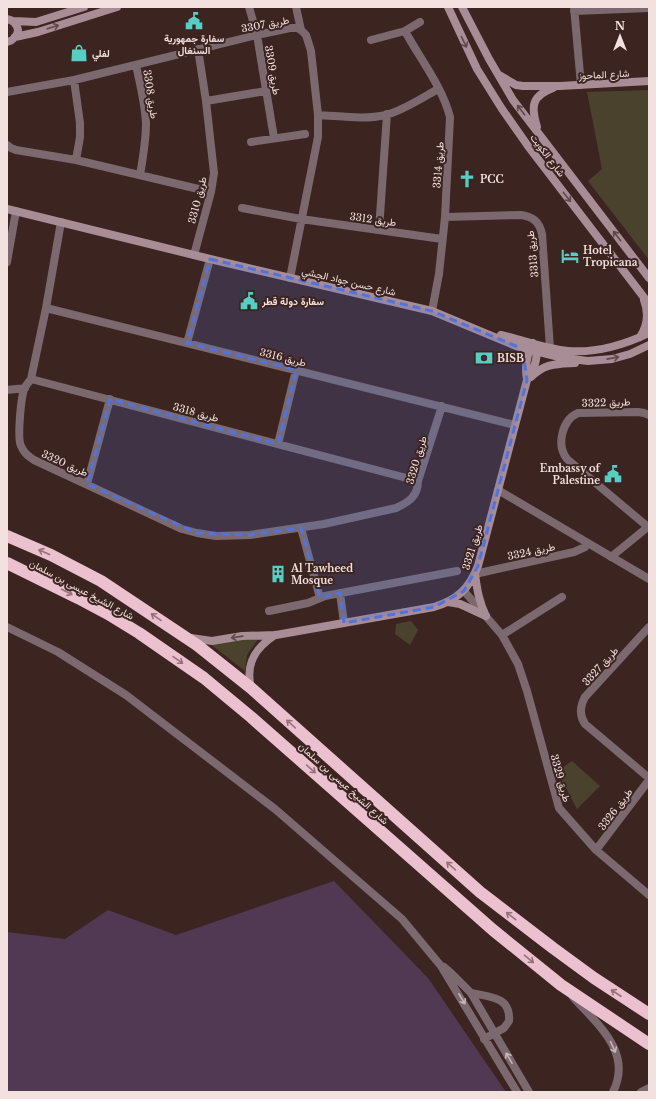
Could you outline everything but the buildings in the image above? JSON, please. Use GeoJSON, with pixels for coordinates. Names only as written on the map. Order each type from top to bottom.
{"type":"FeatureCollection","features":[{"type":"Feature","properties":{"kind":"highway","name":"شارع الشيخ عيسى بن سلمان"},"geometry":{"type":"LineString","coordinates":[[7,536],[51,555],[101,581],[197,645],[251,688],[480,892],[594,978],[649,1014]]}},
{"type":"Feature","properties":{"kind":"highway","name":"شارع الشيخ عيسى بن سلمان"},"geometry":{"type":"LineString","coordinates":[[7,563],[108,614],[139,633],[204,678],[251,717],[493,930],[562,985],[649,1044]]}},
{"type":"Feature","properties":{"kind":"street"},"geometry":{"type":"LineString","coordinates":[[9,19],[36,22],[84,7]]}},
{"type":"Feature","properties":{"kind":"street"},"geometry":{"type":"LineString","coordinates":[[15,37],[38,32],[117,7]]}},
{"type":"Feature","properties":{"kind":"street","name":"طريق 3309"},"geometry":{"type":"LineString","coordinates":[[250,7],[257,35],[274,138]]}},
{"type":"Feature","properties":{"kind":"street"},"geometry":{"type":"LineString","coordinates":[[296,7],[301,30]]}},
{"type":"Feature","properties":{"kind":"street","name":"شارع الكويت"},"geometry":{"type":"LineString","coordinates":[[448,7],[477,69],[502,109],[528,146],[649,304]]}},
{"type":"Feature","properties":{"kind":"street","name":"شارع الكويت"},"geometry":{"type":"LineString","coordinates":[[462,7],[498,75],[514,100],[649,278]]}},
{"type":"Feature","properties":{"kind":"street"},"geometry":{"type":"LineString","coordinates":[[581,85],[574,9],[649,8]]}},
{"type":"Feature","properties":{"kind":"street"},"geometry":{"type":"LineString","coordinates":[[7,42],[11,41],[18,33],[18,27],[9,19]]}},
{"type":"Feature","properties":{"kind":"street"},"geometry":{"type":"LineString","coordinates":[[371,40],[405,31],[420,22]]}},
{"type":"Feature","properties":{"kind":"street","name":"طريق 3307"},"geometry":{"type":"LineString","coordinates":[[7,92],[74,80],[257,35],[290,28],[297,28],[306,35],[311,51],[318,115]]}},
{"type":"Feature","properties":{"kind":"street","name":"طريق 3314"},"geometry":{"type":"LineString","coordinates":[[405,31],[438,89],[449,112],[451,123],[439,274],[432,311]]}},
{"type":"Feature","properties":{"kind":"street","name":"طريق 3310"},"geometry":{"type":"LineString","coordinates":[[194,255],[211,192],[214,174],[206,100],[198,49]]}},
{"type":"Feature","properties":{"kind":"street","name":"طريق 3308"},"geometry":{"type":"LineString","coordinates":[[136,64],[146,122],[140,175]]}},
{"type":"Feature","properties":{"kind":"street","name":"شارع الماحوز"},"geometry":{"type":"LineString","coordinates":[[498,75],[516,85],[536,87],[649,81]]}},
{"type":"Feature","properties":{"kind":"street"},"geometry":{"type":"LineString","coordinates":[[74,80],[80,123],[80,137],[76,160]]}},
{"type":"Feature","properties":{"kind":"street","name":"شارع الماحوز"},"geometry":{"type":"LineString","coordinates":[[538,133],[533,112],[536,99],[543,92],[560,86]]}},
{"type":"Feature","properties":{"kind":"street"},"geometry":{"type":"LineString","coordinates":[[290,278],[318,137],[318,115],[363,117],[387,114],[438,89]]}},
{"type":"Feature","properties":{"kind":"street"},"geometry":{"type":"LineString","coordinates":[[206,100],[266,91]]}},
{"type":"Feature","properties":{"kind":"street"},"geometry":{"type":"LineString","coordinates":[[379,230],[387,114]]}},
{"type":"Feature","properties":{"kind":"street"},"geometry":{"type":"LineString","coordinates":[[251,142],[305,134]]}},
{"type":"Feature","properties":{"kind":"street"},"geometry":{"type":"LineString","coordinates":[[7,145],[16,150],[76,160],[211,192]]}},
{"type":"Feature","properties":{"kind":"street","name":"طريق 3312"},"geometry":{"type":"LineString","coordinates":[[242,208],[301,219],[442,239]]}},
{"type":"Feature","properties":{"kind":"street","name":"شارع حسن جواد الجشي"},"geometry":{"type":"LineString","coordinates":[[7,209],[210,259],[432,311],[516,346],[534,347]]}},
{"type":"Feature","properties":{"kind":"street"},"geometry":{"type":"LineString","coordinates":[[7,262],[16,211]]}},
{"type":"Feature","properties":{"kind":"street","name":"طريق 3313"},"geometry":{"type":"LineString","coordinates":[[444,217],[521,215],[533,218],[537,222],[540,226],[542,234],[549,351]]}},
{"type":"Feature","properties":{"kind":"street","name":"طريق 3320"},"geometry":{"type":"LineString","coordinates":[[61,222],[46,308],[31,380],[25,388],[20,424],[19,440],[21,447],[26,454],[34,460],[182,529],[197,533],[223,536],[250,535],[301,528],[396,508],[406,503],[415,495],[418,489],[418,481],[442,406]]}},
{"type":"Feature","properties":{"kind":"street"},"geometry":{"type":"LineString","coordinates":[[187,343],[210,259]]}},
{"type":"Feature","properties":{"kind":"street"},"geometry":{"type":"LineString","coordinates":[[640,337],[644,330],[647,317],[643,295]]}},
{"type":"Feature","properties":{"kind":"street","name":"طريق 3316"},"geometry":{"type":"LineString","coordinates":[[46,308],[515,425]]}},
{"type":"Feature","properties":{"kind":"street","name":"شارع حسن جواد الجشي"},"geometry":{"type":"LineString","coordinates":[[481,331],[588,361],[612,359],[630,354],[649,345]]}},
{"type":"Feature","properties":{"kind":"street","name":"شارع حسن جواد الجشي"},"geometry":{"type":"LineString","coordinates":[[549,351],[595,350],[620,345],[649,333]]}},
{"type":"Feature","properties":{"kind":"street"},"geometry":{"type":"LineString","coordinates":[[516,346],[524,359],[527,380]]}},
{"type":"Feature","properties":{"kind":"street"},"geometry":{"type":"LineString","coordinates":[[526,370],[534,347]]}},
{"type":"Feature","properties":{"kind":"street","name":"طريق 3321"},"geometry":{"type":"LineString","coordinates":[[179,633],[195,639],[212,641],[242,636],[276,635],[426,609],[448,602],[464,591],[475,574],[480,562],[527,380],[532,371],[534,347]]}},
{"type":"Feature","properties":{"kind":"street"},"geometry":{"type":"LineString","coordinates":[[527,380],[547,365],[588,361]]}},
{"type":"Feature","properties":{"kind":"street"},"geometry":{"type":"LineString","coordinates":[[278,444],[296,370]]}},
{"type":"Feature","properties":{"kind":"street","name":"طريق 3318"},"geometry":{"type":"LineString","coordinates":[[31,380],[418,481]]}},
{"type":"Feature","properties":{"kind":"street"},"geometry":{"type":"LineString","coordinates":[[7,390],[25,388]]}},
{"type":"Feature","properties":{"kind":"street"},"geometry":{"type":"LineString","coordinates":[[87,484],[110,400]]}},
{"type":"Feature","properties":{"kind":"street","name":"طريق 3322"},"geometry":{"type":"LineString","coordinates":[[648,526],[567,459],[561,445],[562,435],[566,423],[570,418],[578,413],[638,412],[649,415]]}},
{"type":"Feature","properties":{"kind":"street"},"geometry":{"type":"LineString","coordinates":[[498,490],[649,579]]}},
{"type":"Feature","properties":{"kind":"street"},"geometry":{"type":"LineString","coordinates":[[611,557],[648,526]]}},
{"type":"Feature","properties":{"kind":"street"},"geometry":{"type":"LineString","coordinates":[[301,528],[320,598]]}},
{"type":"Feature","properties":{"kind":"street","name":"طريق 3324"},"geometry":{"type":"LineString","coordinates":[[475,574],[574,552],[585,547],[588,543]]}},
{"type":"Feature","properties":{"kind":"street"},"geometry":{"type":"LineString","coordinates":[[269,611],[308,603],[340,593],[457,571]]}},
{"type":"Feature","properties":{"kind":"street"},"geometry":{"type":"LineString","coordinates":[[475,574],[481,606],[486,616]]}},
{"type":"Feature","properties":{"kind":"street","name":"طريق 3329"},"geometry":{"type":"LineString","coordinates":[[464,591],[502,635],[518,664],[524,679],[559,808],[596,850],[649,896]]}},
{"type":"Feature","properties":{"kind":"street"},"geometry":{"type":"LineString","coordinates":[[340,593],[344,623]]}},
{"type":"Feature","properties":{"kind":"street"},"geometry":{"type":"LineString","coordinates":[[502,635],[562,597]]}},
{"type":"Feature","properties":{"kind":"street"},"geometry":{"type":"LineString","coordinates":[[448,602],[460,604],[486,616]]}},
{"type":"Feature","properties":{"kind":"street"},"geometry":{"type":"LineString","coordinates":[[7,627],[58,652],[126,695],[275,809],[402,919],[441,966],[517,1092]]}},
{"type":"Feature","properties":{"kind":"street","name":"طريق 3327"},"geometry":{"type":"LineString","coordinates":[[585,724],[582,720],[581,709],[585,697],[649,627]]}},
{"type":"Feature","properties":{"kind":"street","name":"طريق 3321"},"geometry":{"type":"LineString","coordinates":[[251,688],[249,677],[252,660],[261,646],[276,635]]}},
{"type":"Feature","properties":{"kind":"street","name":"طريق 3326"},"geometry":{"type":"LineString","coordinates":[[585,724],[649,779],[596,850]]}},
{"type":"Feature","properties":{"kind":"street"},"geometry":{"type":"LineString","coordinates":[[441,966],[452,974],[471,993],[529,1092]]}},
{"type":"Feature","properties":{"kind":"street"},"geometry":{"type":"LineString","coordinates":[[562,985],[601,1028],[613,1045],[617,1056],[618,1072],[618,1078],[613,1092]]}},
{"type":"Feature","properties":{"kind":"street"},"geometry":{"type":"LineString","coordinates":[[471,993],[499,999],[508,1009],[509,1021],[504,1028],[484,1038]]}},
{"type":"Feature","properties":{"kind":"street"},"geometry":{"type":"LineString","coordinates":[[641,1092],[649,1088]]}},
{"type":"Feature","properties":{"kind":"highlighted area"},"geometry":{"type":"Polygon","coordinates":[[[210,259],[432,311],[516,346],[524,359],[527,380],[478,566],[464,591],[434,607],[344,623],[340,593],[320,598],[301,528],[250,535],[197,533],[87,484],[110,399],[278,444],[296,370],[187,343],[210,259]]]}},
{"type":"Feature","properties":{"kind":"shaded area"},"geometry":{"type":"Polygon","coordinates":[[[649,90],[649,260],[588,181],[602,169],[587,92],[649,90]]]}},
{"type":"Feature","properties":{"kind":"shaded area"},"geometry":{"type":"Polygon","coordinates":[[[411,621],[418,630],[410,645],[395,634],[396,624],[411,621]]]}},
{"type":"Feature","properties":{"kind":"shaded area"},"geometry":{"type":"Polygon","coordinates":[[[263,632],[247,655],[245,671],[209,643],[263,632]]]}},
{"type":"Feature","properties":{"kind":"shaded area"},"geometry":{"type":"Polygon","coordinates":[[[572,761],[600,786],[577,809],[557,771],[572,761]]]}},
{"type":"Feature","properties":{"kind":"shaded area"},"geometry":{"type":"Polygon","coordinates":[[[334,881],[428,978],[506,1092],[7,1092],[7,932],[65,939],[108,910],[176,935],[334,881]]]}},
{"type":"Feature","properties":{"kind":"place","name":"سفارة جمهورية السنغال"},"geometry":{"type":"Point","coordinates":[194,21]}},
{"type":"Feature","properties":{"kind":"place","name":"لفلي"},"geometry":{"type":"Point","coordinates":[79,53]}},
{"type":"Feature","properties":{"kind":"place","name":"PCC"},"geometry":{"type":"Point","coordinates":[467,179]}},
{"type":"Feature","properties":{"kind":"place","name":"Hotel Tropicana"},"geometry":{"type":"Point","coordinates":[570,256]}},
{"type":"Feature","properties":{"kind":"place","name":"سفارة دولة قطر"},"geometry":{"type":"Point","coordinates":[249,301]}},
{"type":"Feature","properties":{"kind":"place","name":"BISB"},"geometry":{"type":"Point","coordinates":[484,358]}},
{"type":"Feature","properties":{"kind":"place","name":"Embassy of Palestine"},"geometry":{"type":"Point","coordinates":[613,474]}},
{"type":"Feature","properties":{"kind":"place","name":"Al Tawheed Mosque"},"geometry":{"type":"Point","coordinates":[278,574]}}]}
